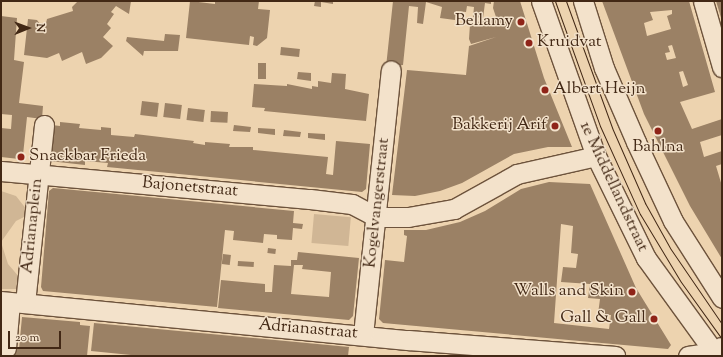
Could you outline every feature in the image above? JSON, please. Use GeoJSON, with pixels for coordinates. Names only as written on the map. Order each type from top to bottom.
{"type":"FeatureCollection","features":[{"type":"Feature","properties":{"kind":"street","name":"1e Middellandstraat"},"geometry":{"type":"LineString","coordinates":[[541,1],[596,156],[646,258],[717,352]]}},
{"type":"Feature","properties":{"kind":"street"},"geometry":{"type":"LineString","coordinates":[[583,1],[604,68],[636,142],[673,221],[722,298]]}},
{"type":"Feature","properties":{"kind":"street"},"geometry":{"type":"LineString","coordinates":[[703,1],[722,67]]}},
{"type":"Feature","properties":{"kind":"street","name":"Kogelvangerstraat"},"geometry":{"type":"LineString","coordinates":[[363,335],[391,70]]}},
{"type":"Feature","properties":{"kind":"street","name":"Adrianaplein"},"geometry":{"type":"LineString","coordinates":[[6,348],[12,302],[38,174],[44,125]]}},
{"type":"Feature","properties":{"kind":"street"},"geometry":{"type":"LineString","coordinates":[[376,217],[408,217],[454,209],[517,174],[596,156]]}},
{"type":"Feature","properties":{"kind":"street","name":"Bajonetstraat"},"geometry":{"type":"LineString","coordinates":[[1,170],[352,204],[376,217]]}},
{"type":"Feature","properties":{"kind":"street","name":"Adrianastraat"},"geometry":{"type":"LineString","coordinates":[[12,302],[363,335],[615,356]]}},
{"type":"Feature","properties":{"kind":"street"},"geometry":{"type":"LineString","coordinates":[[688,356],[717,352]]}},
{"type":"Feature","properties":{"kind":"shaded area"},"geometry":{"type":"Polygon","coordinates":[[[1,191],[16,196],[27,210],[26,216],[16,221],[1,242],[1,191]]]}},
{"type":"Feature","properties":{"kind":"shaded area"},"geometry":{"type":"Polygon","coordinates":[[[314,214],[351,217],[348,246],[311,243],[314,214]]]}},
{"type":"Feature","properties":{"kind":"shaded area"},"geometry":{"type":"Polygon","coordinates":[[[1,242],[8,264],[20,278],[20,285],[16,289],[1,289],[1,242]]]}},
{"type":"Feature","properties":{"kind":"building"},"geometry":{"type":"Polygon","coordinates":[[[78,1],[131,1],[129,14],[116,6],[111,12],[114,14],[107,24],[111,28],[103,37],[113,46],[101,58],[86,64],[82,52],[62,61],[59,53],[47,58],[24,55],[28,19],[37,20],[40,24],[46,23],[47,19],[73,11],[72,7],[78,1]]]}},
{"type":"Feature","properties":{"kind":"building"},"geometry":{"type":"Polygon","coordinates":[[[190,1],[215,4],[215,1],[259,1],[258,9],[270,10],[267,38],[257,46],[253,45],[254,37],[250,36],[249,45],[186,38],[190,1]]]}},
{"type":"Feature","properties":{"kind":"building"},"geometry":{"type":"Polygon","coordinates":[[[315,1],[333,1],[333,4],[321,2],[321,7],[314,6],[315,1]]]}},
{"type":"Feature","properties":{"kind":"building"},"geometry":{"type":"Polygon","coordinates":[[[393,1],[491,1],[491,4],[485,3],[483,18],[473,17],[474,7],[467,6],[466,12],[456,11],[455,20],[440,18],[442,7],[426,2],[423,24],[417,23],[418,7],[409,6],[403,65],[386,67],[393,1]]]}},
{"type":"Feature","properties":{"kind":"building"},"geometry":{"type":"Polygon","coordinates":[[[494,1],[520,1],[544,78],[572,147],[548,147],[514,154],[462,183],[440,191],[415,196],[392,195],[407,70],[466,75],[469,46],[496,37],[471,44],[469,39],[470,24],[496,17],[493,8],[494,1]]]}},
{"type":"Feature","properties":{"kind":"building"},"geometry":{"type":"Polygon","coordinates":[[[602,1],[689,1],[715,92],[680,102],[692,129],[722,119],[722,135],[700,142],[704,157],[722,151],[722,164],[716,166],[722,186],[722,259],[690,206],[644,114],[602,1]],[[672,10],[650,12],[653,20],[644,23],[647,36],[671,29],[667,16],[672,14],[672,10]],[[672,45],[668,46],[670,52],[665,53],[667,60],[676,58],[672,45]],[[683,71],[679,72],[683,87],[688,85],[683,71]]]}},
{"type":"Feature","properties":{"kind":"building"},"geometry":{"type":"Polygon","coordinates":[[[716,1],[722,1],[722,21],[716,1]]]}},
{"type":"Feature","properties":{"kind":"building"},"geometry":{"type":"Polygon","coordinates":[[[1,16],[17,18],[14,60],[24,62],[19,103],[43,106],[42,119],[27,117],[23,155],[19,159],[1,157],[1,128],[11,129],[12,115],[1,114],[1,16]]]}},
{"type":"Feature","properties":{"kind":"building"},"geometry":{"type":"Polygon","coordinates":[[[165,34],[180,35],[178,51],[144,51],[143,56],[126,41],[127,37],[164,41],[165,34]]]}},
{"type":"Feature","properties":{"kind":"building"},"geometry":{"type":"Polygon","coordinates":[[[281,47],[300,49],[299,57],[280,55],[281,47]]]}},
{"type":"Feature","properties":{"kind":"building"},"geometry":{"type":"Polygon","coordinates":[[[258,63],[266,63],[266,79],[258,79],[258,63]]]}},
{"type":"Feature","properties":{"kind":"building"},"geometry":{"type":"Polygon","coordinates":[[[298,72],[311,73],[311,81],[297,79],[298,72]]]}},
{"type":"Feature","properties":{"kind":"building"},"geometry":{"type":"Polygon","coordinates":[[[332,73],[346,74],[345,89],[369,94],[366,121],[264,111],[265,108],[252,107],[254,84],[287,86],[287,84],[312,89],[312,86],[318,87],[318,81],[331,83],[332,73]]]}},
{"type":"Feature","properties":{"kind":"building"},"geometry":{"type":"Polygon","coordinates":[[[142,101],[159,103],[157,117],[140,115],[142,101]]]}},
{"type":"Feature","properties":{"kind":"building"},"geometry":{"type":"Polygon","coordinates":[[[165,103],[182,105],[180,119],[163,117],[165,103]]]}},
{"type":"Feature","properties":{"kind":"building"},"geometry":{"type":"Polygon","coordinates":[[[188,108],[205,110],[203,122],[187,120],[188,108]]]}},
{"type":"Feature","properties":{"kind":"building"},"geometry":{"type":"Polygon","coordinates":[[[211,111],[228,112],[227,123],[210,122],[211,111]]]}},
{"type":"Feature","properties":{"kind":"building"},"geometry":{"type":"Polygon","coordinates":[[[60,122],[80,124],[79,128],[101,130],[101,127],[111,128],[111,135],[134,137],[135,134],[194,141],[193,143],[205,145],[205,142],[230,144],[229,147],[253,147],[253,150],[328,157],[326,174],[333,175],[336,141],[370,144],[366,189],[362,192],[107,167],[108,163],[85,161],[85,165],[49,161],[52,125],[60,126],[60,122]]]}},
{"type":"Feature","properties":{"kind":"building"},"geometry":{"type":"Polygon","coordinates":[[[234,125],[251,127],[250,132],[233,131],[234,125]]]}},
{"type":"Feature","properties":{"kind":"building"},"geometry":{"type":"Polygon","coordinates":[[[258,128],[275,129],[275,135],[258,133],[258,128]]]}},
{"type":"Feature","properties":{"kind":"building"},"geometry":{"type":"Polygon","coordinates":[[[284,130],[301,132],[300,137],[283,136],[284,130]]]}},
{"type":"Feature","properties":{"kind":"building"},"geometry":{"type":"Polygon","coordinates":[[[308,133],[325,134],[325,140],[308,138],[308,133]]]}},
{"type":"Feature","properties":{"kind":"building"},"geometry":{"type":"Polygon","coordinates":[[[549,182],[590,184],[636,288],[671,345],[668,349],[383,323],[379,319],[385,260],[404,262],[407,236],[404,235],[404,230],[426,230],[460,222],[485,211],[521,189],[549,182]],[[561,224],[554,323],[609,329],[611,315],[598,314],[600,299],[588,298],[590,284],[561,282],[563,267],[576,268],[578,254],[571,253],[573,226],[561,224]]]}},
{"type":"Feature","properties":{"kind":"building"},"geometry":{"type":"Polygon","coordinates":[[[53,188],[294,211],[293,223],[303,224],[302,229],[293,228],[292,240],[277,239],[277,235],[264,234],[263,243],[233,240],[234,231],[225,230],[217,307],[43,291],[41,287],[49,191],[53,188]]]}},
{"type":"Feature","properties":{"kind":"building"},"geometry":{"type":"Polygon","coordinates":[[[268,248],[276,249],[275,254],[267,253],[268,248]]]}},
{"type":"Feature","properties":{"kind":"building"},"geometry":{"type":"Polygon","coordinates":[[[298,252],[359,258],[353,316],[349,320],[218,308],[221,280],[265,284],[265,292],[272,292],[274,265],[291,266],[291,260],[297,260],[298,252]],[[294,265],[291,294],[329,297],[331,272],[302,269],[303,265],[294,265]]]}},
{"type":"Feature","properties":{"kind":"building"},"geometry":{"type":"Polygon","coordinates":[[[223,254],[231,255],[230,265],[222,264],[223,254]]]}},
{"type":"Feature","properties":{"kind":"building"},"geometry":{"type":"Polygon","coordinates":[[[238,261],[254,262],[254,267],[238,266],[238,261]]]}},
{"type":"Feature","properties":{"kind":"building"},"geometry":{"type":"Polygon","coordinates":[[[22,317],[80,322],[80,325],[90,326],[87,356],[1,356],[1,348],[19,349],[22,317]]]}},
{"type":"Feature","properties":{"kind":"building"},"geometry":{"type":"Polygon","coordinates":[[[94,323],[349,347],[348,356],[141,356],[91,351],[94,323]]]}},
{"type":"Feature","properties":{"kind":"tram line"},"geometry":{"type":"LineString","coordinates":[[555,1],[600,126],[640,214],[681,282],[722,339]]}},
{"type":"Feature","properties":{"kind":"tram line"},"geometry":{"type":"LineString","coordinates":[[566,1],[613,130],[645,203],[670,248],[722,324]]}},
{"type":"Feature","properties":{"kind":"place","name":"Bellamy"},"geometry":{"type":"Point","coordinates":[521,22]}},
{"type":"Feature","properties":{"kind":"place","name":"Kruidvat"},"geometry":{"type":"Point","coordinates":[529,43]}},
{"type":"Feature","properties":{"kind":"place","name":"Albert Heijn"},"geometry":{"type":"Point","coordinates":[545,90]}},
{"type":"Feature","properties":{"kind":"place","name":"Bakkerij Arif"},"geometry":{"type":"Point","coordinates":[555,126]}},
{"type":"Feature","properties":{"kind":"place","name":"Bahlna"},"geometry":{"type":"Point","coordinates":[658,131]}},
{"type":"Feature","properties":{"kind":"place","name":"Snackbar Frieda"},"geometry":{"type":"Point","coordinates":[21,157]}},
{"type":"Feature","properties":{"kind":"place","name":"Walls and Skin"},"geometry":{"type":"Point","coordinates":[632,292]}},
{"type":"Feature","properties":{"kind":"place","name":"Gall & Gall"},"geometry":{"type":"Point","coordinates":[654,319]}}]}
